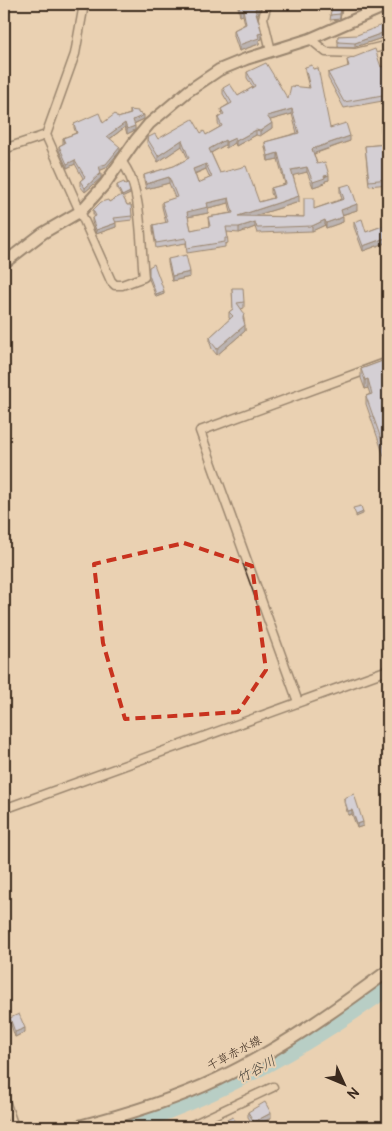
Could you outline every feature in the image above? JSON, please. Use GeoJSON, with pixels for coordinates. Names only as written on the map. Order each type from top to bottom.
{"type":"FeatureCollection","features":[{"type":"Feature","properties":{"kind":"main road","name":"千草赤水線"},"geometry":{"type":"LineString","coordinates":[[78,1127],[134,1111],[218,1079],[324,1018],[388,971]]}},
{"type":"Feature","properties":{"kind":"street"},"geometry":{"type":"LineString","coordinates":[[84,4],[75,54],[46,135],[111,281],[115,285],[122,285],[144,277],[138,208],[133,183],[121,161]]}},
{"type":"Feature","properties":{"kind":"street"},"geometry":{"type":"LineString","coordinates":[[267,4],[263,18],[271,51]]}},
{"type":"Feature","properties":{"kind":"street"},"geometry":{"type":"LineString","coordinates":[[4,263],[43,233],[81,211],[105,184],[149,124],[188,91],[219,70],[310,39],[388,5]]}},
{"type":"Feature","properties":{"kind":"street"},"geometry":{"type":"LineString","coordinates":[[310,39],[326,52],[356,53],[388,45]]}},
{"type":"Feature","properties":{"kind":"street"},"geometry":{"type":"LineString","coordinates":[[4,149],[46,135]]}},
{"type":"Feature","properties":{"kind":"street"},"geometry":{"type":"LineString","coordinates":[[298,702],[200,431],[388,362]]}},
{"type":"Feature","properties":{"kind":"street"},"geometry":{"type":"LineString","coordinates":[[4,809],[388,670]]}},
{"type":"Feature","properties":{"kind":"street"},"geometry":{"type":"LineString","coordinates":[[188,1127],[272,1087]]}},
{"type":"Feature","properties":{"kind":"street"},"geometry":{"type":"LineString","coordinates":[[4,1098],[14,1127]]}},
{"type":"Feature","properties":{"kind":"highlighted area"},"geometry":{"type":"Polygon","coordinates":[[[184,543],[252,566],[266,670],[238,712],[125,719],[103,643],[94,564],[184,543]]]}},
{"type":"Feature","properties":{"kind":"building"},"geometry":{"type":"Polygon","coordinates":[[[238,4],[258,4],[259,6],[255,9],[262,33],[258,34],[259,38],[239,45],[234,30],[246,24],[243,9],[240,9],[238,4]]]}},
{"type":"Feature","properties":{"kind":"building"},"geometry":{"type":"Polygon","coordinates":[[[333,4],[342,4],[340,14],[330,15],[333,4]]]}},
{"type":"Feature","properties":{"kind":"building"},"geometry":{"type":"Polygon","coordinates":[[[382,25],[385,32],[355,43],[338,42],[338,36],[357,35],[382,25]]]}},
{"type":"Feature","properties":{"kind":"building"},"geometry":{"type":"Polygon","coordinates":[[[375,49],[381,67],[388,65],[388,94],[344,102],[328,73],[349,66],[347,60],[375,49]]]}},
{"type":"Feature","properties":{"kind":"building"},"geometry":{"type":"Polygon","coordinates":[[[266,63],[288,99],[291,86],[310,88],[305,67],[312,65],[313,69],[318,68],[330,128],[346,123],[350,136],[312,149],[317,164],[325,162],[329,175],[324,176],[325,178],[313,182],[307,167],[291,170],[299,196],[238,216],[304,217],[304,198],[314,198],[314,209],[344,199],[340,187],[350,184],[357,204],[341,210],[343,217],[326,223],[325,220],[312,226],[257,228],[255,222],[239,227],[226,227],[228,238],[225,238],[225,242],[187,248],[186,238],[156,243],[153,225],[168,222],[162,202],[177,197],[169,177],[146,184],[144,175],[174,166],[189,158],[182,140],[158,156],[147,138],[155,134],[158,139],[193,119],[201,133],[204,131],[206,135],[222,126],[218,118],[224,114],[221,109],[232,103],[223,88],[230,84],[238,96],[255,86],[247,72],[266,63]],[[292,109],[267,116],[272,123],[260,131],[256,130],[236,141],[235,138],[226,142],[225,140],[209,149],[220,173],[246,166],[259,202],[274,198],[271,188],[286,184],[278,153],[268,156],[265,142],[299,133],[292,109]],[[206,164],[193,169],[198,183],[212,177],[206,164]],[[229,198],[207,203],[208,207],[187,212],[191,230],[210,226],[208,217],[233,213],[229,198]]]}},
{"type":"Feature","properties":{"kind":"building"},"geometry":{"type":"Polygon","coordinates":[[[130,110],[138,111],[138,113],[144,115],[133,120],[135,126],[127,129],[125,123],[107,136],[120,147],[106,164],[99,166],[101,173],[85,188],[80,181],[85,177],[75,160],[67,164],[59,146],[65,143],[63,138],[77,133],[74,124],[99,113],[103,123],[115,114],[118,118],[131,114],[130,110]]]}},
{"type":"Feature","properties":{"kind":"building"},"geometry":{"type":"Polygon","coordinates":[[[388,122],[388,136],[383,137],[381,125],[388,122]]]}},
{"type":"Feature","properties":{"kind":"building"},"geometry":{"type":"Polygon","coordinates":[[[388,144],[388,179],[369,181],[365,146],[388,144]]]}},
{"type":"Feature","properties":{"kind":"building"},"geometry":{"type":"Polygon","coordinates":[[[8,151],[10,159],[4,161],[4,152],[8,151]]]}},
{"type":"Feature","properties":{"kind":"building"},"geometry":{"type":"Polygon","coordinates":[[[124,182],[125,185],[128,184],[130,192],[122,196],[117,185],[124,182]]]}},
{"type":"Feature","properties":{"kind":"building"},"geometry":{"type":"Polygon","coordinates":[[[122,195],[127,205],[131,205],[132,216],[114,218],[116,223],[96,230],[92,218],[96,216],[93,210],[101,202],[108,200],[109,202],[122,195]]]}},
{"type":"Feature","properties":{"kind":"building"},"geometry":{"type":"Polygon","coordinates":[[[362,219],[366,232],[388,224],[388,237],[363,246],[354,222],[362,219]]]}},
{"type":"Feature","properties":{"kind":"building"},"geometry":{"type":"Polygon","coordinates":[[[186,255],[190,272],[172,276],[168,259],[186,255]]]}},
{"type":"Feature","properties":{"kind":"building"},"geometry":{"type":"Polygon","coordinates":[[[154,264],[164,291],[156,294],[149,275],[149,267],[154,264]]]}},
{"type":"Feature","properties":{"kind":"building"},"geometry":{"type":"Polygon","coordinates":[[[232,288],[243,288],[244,302],[237,303],[244,313],[245,325],[217,349],[210,337],[233,316],[229,312],[233,309],[232,288]]]}},
{"type":"Feature","properties":{"kind":"building"},"geometry":{"type":"Polygon","coordinates":[[[388,359],[388,449],[385,450],[366,396],[372,394],[368,379],[365,380],[361,369],[388,359]]]}},
{"type":"Feature","properties":{"kind":"building"},"geometry":{"type":"Polygon","coordinates":[[[361,506],[363,512],[356,515],[353,508],[361,506]]]}},
{"type":"Feature","properties":{"kind":"building"},"geometry":{"type":"Polygon","coordinates":[[[354,794],[363,822],[357,824],[352,810],[348,811],[344,798],[354,794]]]}},
{"type":"Feature","properties":{"kind":"building"},"geometry":{"type":"Polygon","coordinates":[[[19,1014],[25,1028],[15,1032],[10,1018],[19,1014]]]}},
{"type":"Feature","properties":{"kind":"building"},"geometry":{"type":"Polygon","coordinates":[[[265,1102],[271,1113],[254,1122],[248,1112],[265,1102]]]}},
{"type":"Feature","properties":{"kind":"building"},"geometry":{"type":"Polygon","coordinates":[[[233,1117],[237,1127],[217,1127],[215,1125],[233,1117]]]}},
{"type":"Feature","properties":{"kind":"building"},"geometry":{"type":"Polygon","coordinates":[[[372,1122],[388,1122],[388,1127],[373,1127],[372,1122]]]}},
{"type":"Feature","properties":{"kind":"waterway","name":"竹谷川"},"geometry":{"type":"LineString","coordinates":[[113,1127],[148,1118],[197,1099],[254,1072],[309,1040],[388,988]]}}]}
